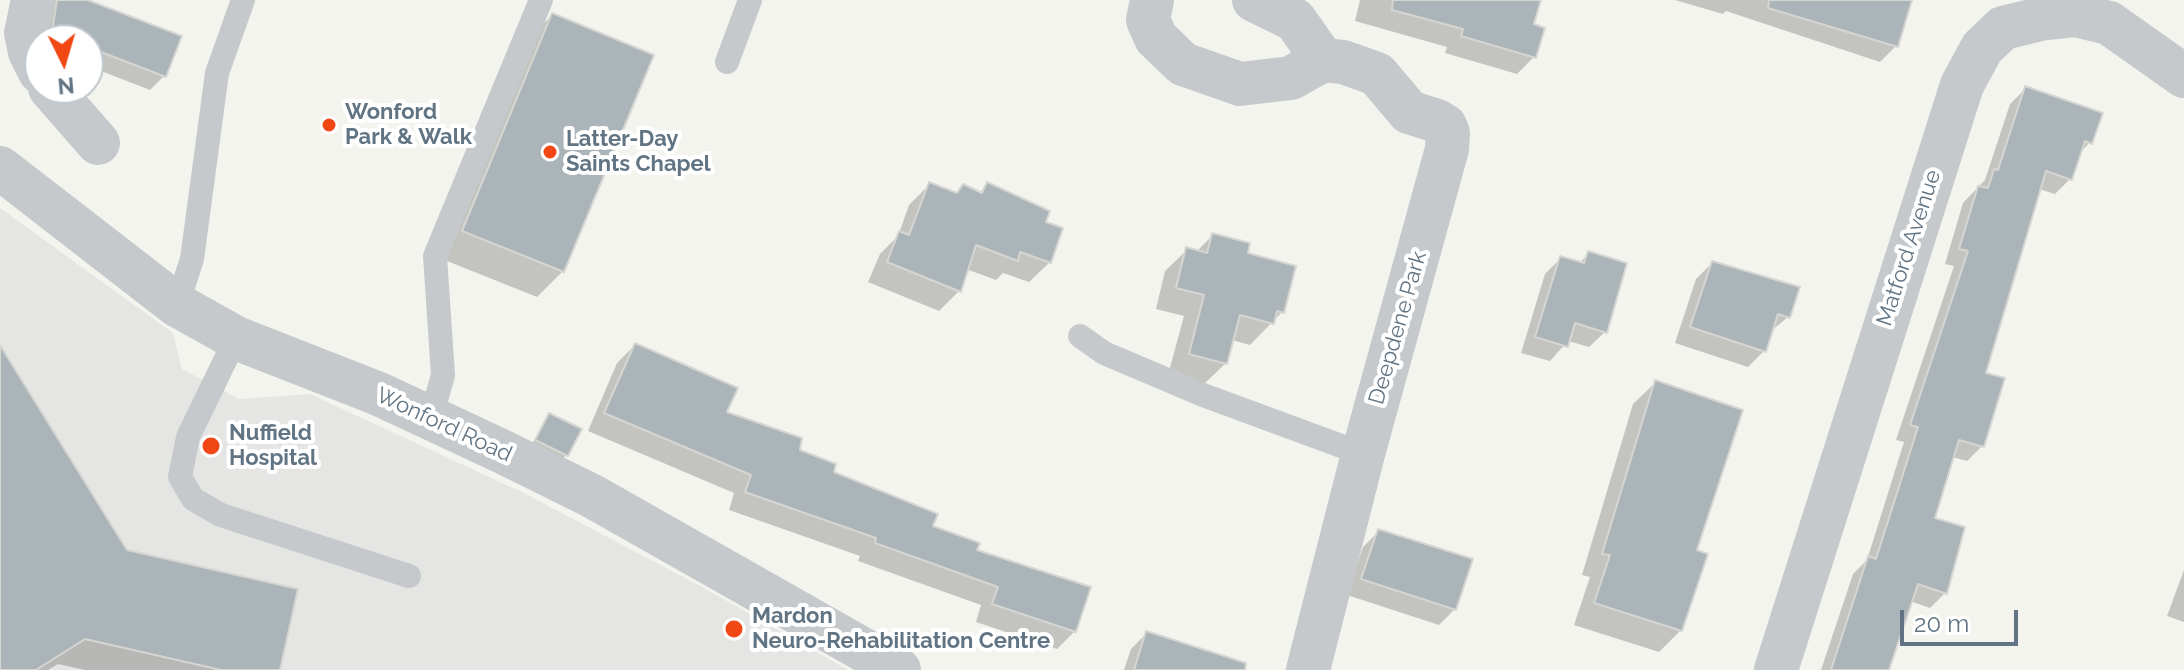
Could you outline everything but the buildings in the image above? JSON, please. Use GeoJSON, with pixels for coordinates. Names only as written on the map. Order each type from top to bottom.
{"type":"FeatureCollection","features":[{"type":"Feature","properties":{"kind":"street"},"geometry":{"type":"LineString","coordinates":[[28,24],[33,0]]}},
{"type":"Feature","properties":{"kind":"street"},"geometry":{"type":"LineString","coordinates":[[1152,0],[1148,20],[1156,38],[1183,64],[1240,84],[1291,78],[1323,60],[1295,20],[1254,0]]}},
{"type":"Feature","properties":{"kind":"street","name":"Matford Avenue"},"geometry":{"type":"LineString","coordinates":[[1776,670],[1962,85],[1982,48],[1994,14],[2040,19],[2076,15],[2109,23],[2184,76]]}},
{"type":"Feature","properties":{"kind":"street","name":"Deepdene Park"},"geometry":{"type":"LineString","coordinates":[[1308,670],[1363,454],[1427,228],[1448,133],[1437,121],[1409,112],[1377,74],[1323,60]]}},
{"type":"Feature","properties":{"kind":"street"},"geometry":{"type":"LineString","coordinates":[[62,104],[98,143]]}},
{"type":"Feature","properties":{"kind":"street","name":"Wonford Road"},"geometry":{"type":"LineString","coordinates":[[0,168],[177,305],[236,338],[379,394],[592,496],[899,670]]}},
{"type":"Feature","properties":{"kind":"lane"},"geometry":{"type":"LineString","coordinates":[[177,305],[192,259],[217,73],[243,0]]}},
{"type":"Feature","properties":{"kind":"lane"},"geometry":{"type":"LineString","coordinates":[[431,418],[443,375],[435,256],[541,0]]}},
{"type":"Feature","properties":{"kind":"lane"},"geometry":{"type":"LineString","coordinates":[[727,62],[750,0]]}},
{"type":"Feature","properties":{"kind":"lane"},"geometry":{"type":"LineString","coordinates":[[1080,336],[1104,353],[1203,395],[1363,454]]}},
{"type":"Feature","properties":{"kind":"lane"},"geometry":{"type":"LineString","coordinates":[[236,338],[188,437],[180,477],[193,499],[221,515],[409,576]]}},
{"type":"Feature","properties":{"kind":"shaded area","name":"Nuffield Hospital"},"geometry":{"type":"Polygon","coordinates":[[[0,208],[173,333],[182,369],[239,399],[310,394],[524,493],[704,588],[848,670],[0,670],[0,208]]]}},
{"type":"Feature","properties":{"kind":"place","name":"Wonford Park & Walk"},"geometry":{"type":"Point","coordinates":[329,125]}},
{"type":"Feature","properties":{"kind":"place","name":"Latter-Day Saints Chapel"},"geometry":{"type":"Point","coordinates":[550,152]}},
{"type":"Feature","properties":{"kind":"place","name":"Nuffield Hospital"},"geometry":{"type":"Point","coordinates":[211,446]}},
{"type":"Feature","properties":{"kind":"place","name":"Mardon Neuro-Rehabilitation Centre"},"geometry":{"type":"Point","coordinates":[734,629]}}]}
